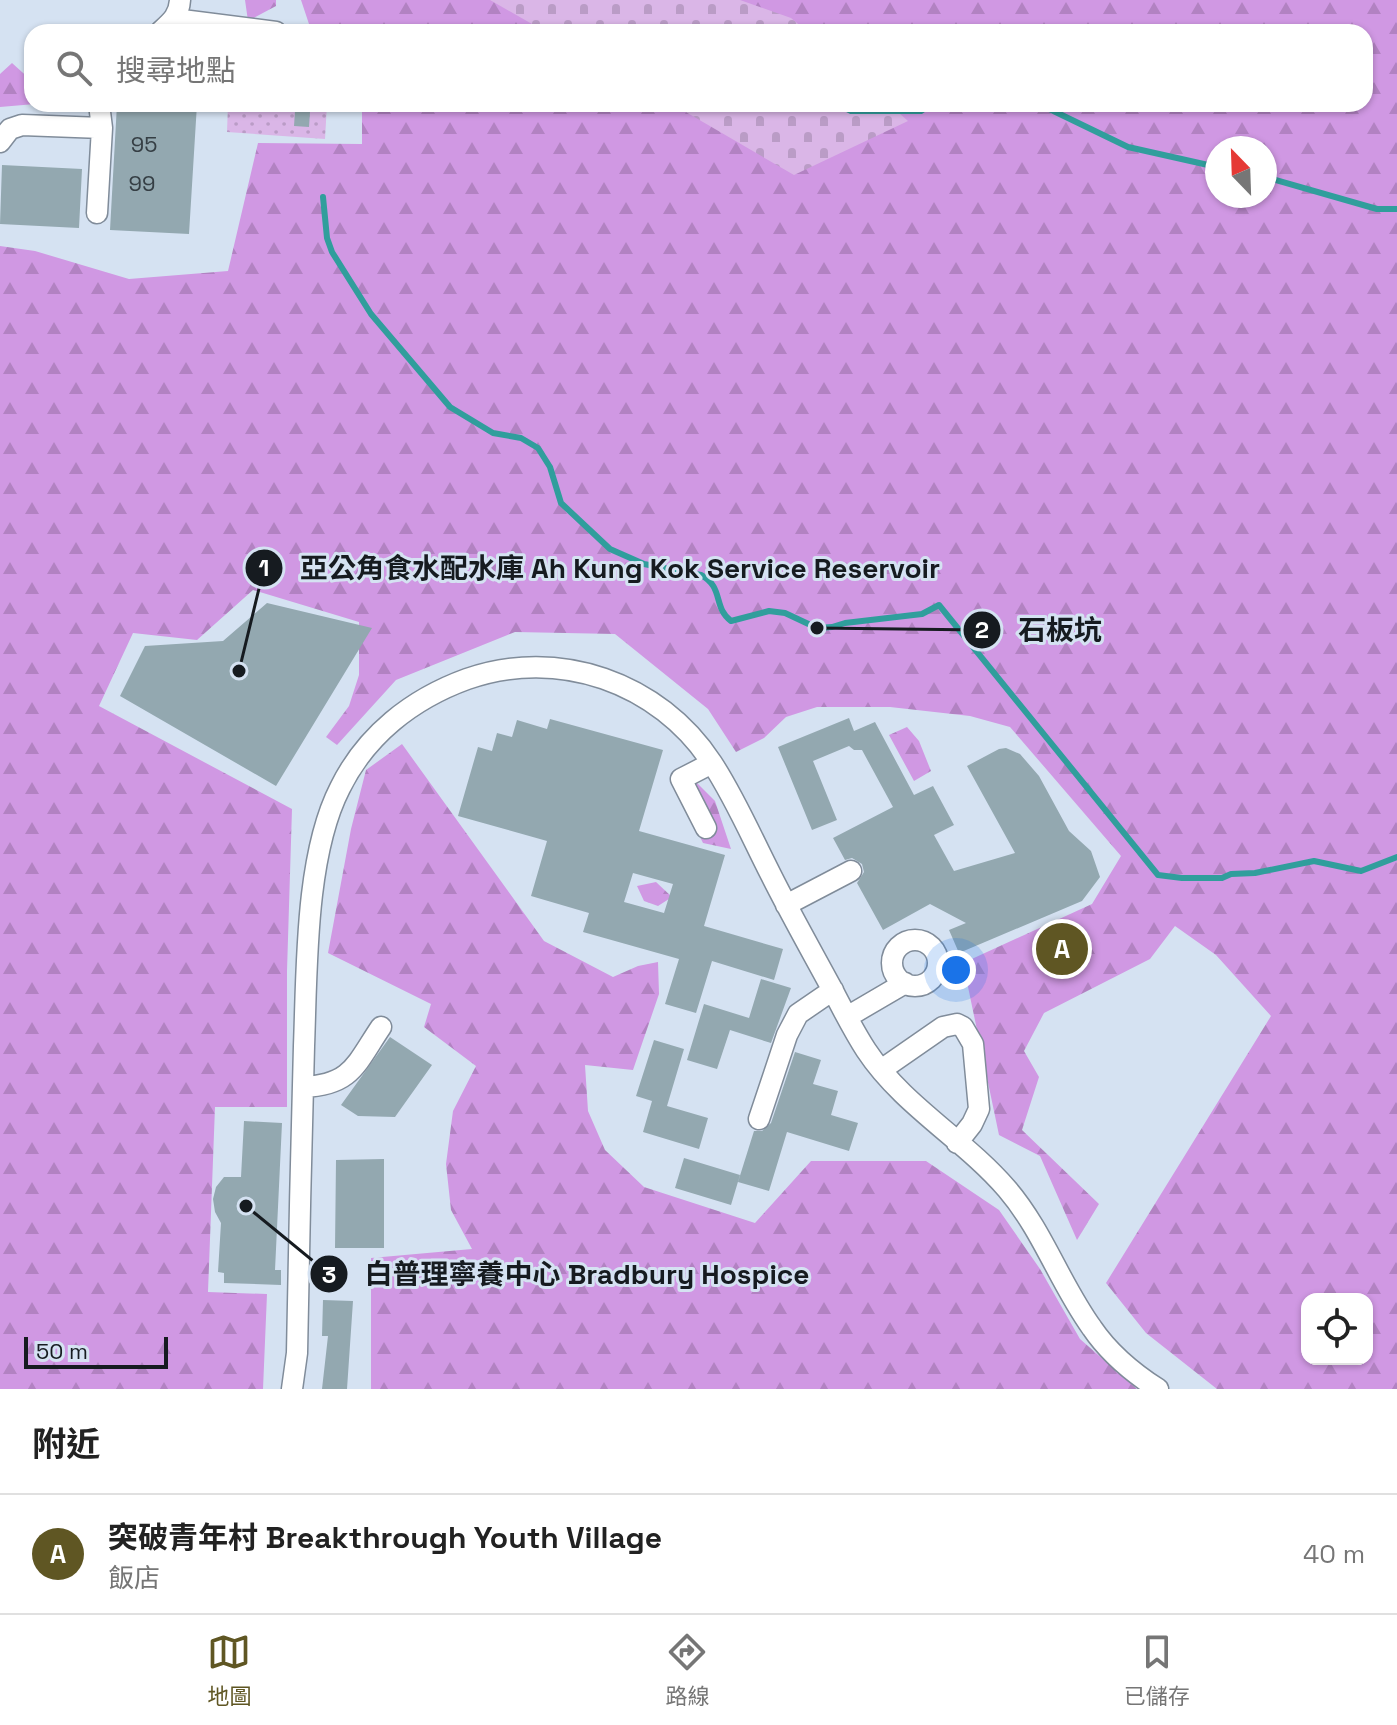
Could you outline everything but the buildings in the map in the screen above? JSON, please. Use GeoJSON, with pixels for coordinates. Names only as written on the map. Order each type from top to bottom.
{"type":"FeatureCollection","features":[{"type":"Feature","properties":{"kind":"street"},"geometry":{"type":"LineString","coordinates":[[171,17],[220,24]]}},
{"type":"Feature","properties":{"kind":"street"},"geometry":{"type":"LineString","coordinates":[[97,213],[102,128],[100,112]]}},
{"type":"Feature","properties":{"kind":"street"},"geometry":{"type":"LineString","coordinates":[[0,142],[10,129],[22,125],[102,128]]}},
{"type":"Feature","properties":{"kind":"street"},"geometry":{"type":"LineString","coordinates":[[292,1389],[297,1353],[307,975],[315,871],[323,829],[340,788],[362,753],[385,726],[412,704],[443,688],[515,667],[580,671],[617,681],[648,698],[692,736],[712,763],[847,1017],[881,1070],[919,1110],[994,1174],[1029,1218],[1093,1331],[1121,1360],[1158,1389]]}},
{"type":"Feature","properties":{"kind":"street"},"geometry":{"type":"LineString","coordinates":[[706,828],[681,779],[712,763]]}},
{"type":"Feature","properties":{"kind":"street"},"geometry":{"type":"LineString","coordinates":[[786,905],[851,871]]}},
{"type":"Feature","properties":{"kind":"street"},"geometry":{"type":"LineString","coordinates":[[847,1017],[905,983]]}},
{"type":"Feature","properties":{"kind":"street"},"geometry":{"type":"LineString","coordinates":[[759,1119],[787,1035],[798,1014],[833,990]]}},
{"type":"Feature","properties":{"kind":"street"},"geometry":{"type":"LineString","coordinates":[[881,1070],[943,1027],[950,1024],[963,1027],[973,1044],[979,1109],[957,1143]]}},
{"type":"Feature","properties":{"kind":"street"},"geometry":{"type":"LineString","coordinates":[[303,1087],[339,1082],[350,1073],[381,1027]]}},
{"type":"Feature","properties":{"kind":"green space"},"geometry":{"type":"Polygon","coordinates":[[[245,0],[276,0],[276,6],[248,21],[245,0]]]}},
{"type":"Feature","properties":{"kind":"green space"},"geometry":{"type":"Polygon","coordinates":[[[301,0],[1397,0],[1397,1389],[1217,1389],[1146,1333],[1106,1283],[1271,1016],[1216,955],[1175,926],[1150,959],[1044,1013],[1024,1051],[1039,1077],[1022,1130],[1099,1204],[1077,1240],[1040,1156],[999,1135],[963,963],[1092,904],[1121,856],[1010,727],[970,716],[890,707],[817,707],[786,717],[764,738],[736,752],[708,709],[615,634],[515,632],[396,680],[337,745],[326,737],[349,706],[359,675],[359,622],[253,590],[197,640],[133,633],[99,706],[292,809],[287,1107],[215,1107],[208,1292],[267,1294],[263,1389],[0,1389],[0,246],[35,251],[129,279],[228,271],[258,143],[362,144],[362,112],[1373,112],[1373,24],[309,24],[301,0]]]}},
{"type":"Feature","properties":{"kind":"green space"},"geometry":{"type":"Polygon","coordinates":[[[490,0],[740,0],[791,18],[798,24],[532,24],[490,0]]]}},
{"type":"Feature","properties":{"kind":"green space"},"geometry":{"type":"Polygon","coordinates":[[[12,63],[24,74],[24,105],[0,107],[0,74],[12,63]]]}},
{"type":"Feature","properties":{"kind":"green space"},"geometry":{"type":"Polygon","coordinates":[[[228,112],[327,112],[325,139],[227,132],[228,112]]]}},
{"type":"Feature","properties":{"kind":"green space"},"geometry":{"type":"Polygon","coordinates":[[[686,112],[898,112],[908,121],[794,175],[686,112]]]}},
{"type":"Feature","properties":{"kind":"green space"},"geometry":{"type":"Polygon","coordinates":[[[907,727],[919,741],[931,771],[914,781],[889,735],[907,727]]]}},
{"type":"Feature","properties":{"kind":"green space"},"geometry":{"type":"Polygon","coordinates":[[[402,744],[544,941],[613,977],[638,966],[658,962],[659,994],[633,1070],[585,1065],[588,1111],[605,1150],[644,1187],[755,1223],[811,1161],[926,1161],[999,1210],[1040,1269],[1080,1339],[1137,1389],[371,1389],[371,1258],[472,1249],[451,1210],[446,1164],[453,1111],[476,1066],[424,1027],[431,1004],[328,953],[351,829],[366,770],[402,744]]]}},
{"type":"Feature","properties":{"kind":"green space"},"geometry":{"type":"Polygon","coordinates":[[[696,782],[715,801],[731,849],[703,843],[677,790],[696,782]]]}},
{"type":"Feature","properties":{"kind":"green space"},"geometry":{"type":"Polygon","coordinates":[[[656,882],[672,897],[658,906],[644,901],[637,886],[656,882]]]}},
{"type":"Feature","properties":{"kind":"waterway"},"geometry":{"type":"LineString","coordinates":[[1056,112],[1128,147],[1205,164]]}},
{"type":"Feature","properties":{"kind":"waterway"},"geometry":{"type":"LineString","coordinates":[[1277,180],[1377,209],[1397,209]]}},
{"type":"Feature","properties":{"kind":"waterway"},"geometry":{"type":"LineString","coordinates":[[323,197],[327,238],[332,252],[371,314],[450,407],[493,433],[521,438],[538,448],[550,467],[561,503],[610,549],[644,564],[701,575],[713,585],[722,610],[731,621],[769,611],[785,613],[817,628],[832,627],[922,614],[939,605],[1158,875],[1222,878],[1314,861],[1361,871],[1397,857]]}},
{"type":"Feature","properties":{"kind":"place","name":"石板坑"},"geometry":{"type":"Point","coordinates":[817,628]}},
{"type":"Feature","properties":{"kind":"place","name":"亞公角食水配水庫 Ah Kung Kok Service Reservoir"},"geometry":{"type":"Point","coordinates":[239,671]}},
{"type":"Feature","properties":{"kind":"place","name":"突破青年村 Breakthrough Youth Village"},"geometry":{"type":"Point","coordinates":[1062,949]}},
{"type":"Feature","properties":{"kind":"place","name":"白普理寧養中心 Bradbury Hospice"},"geometry":{"type":"Point","coordinates":[246,1206]}}]}
